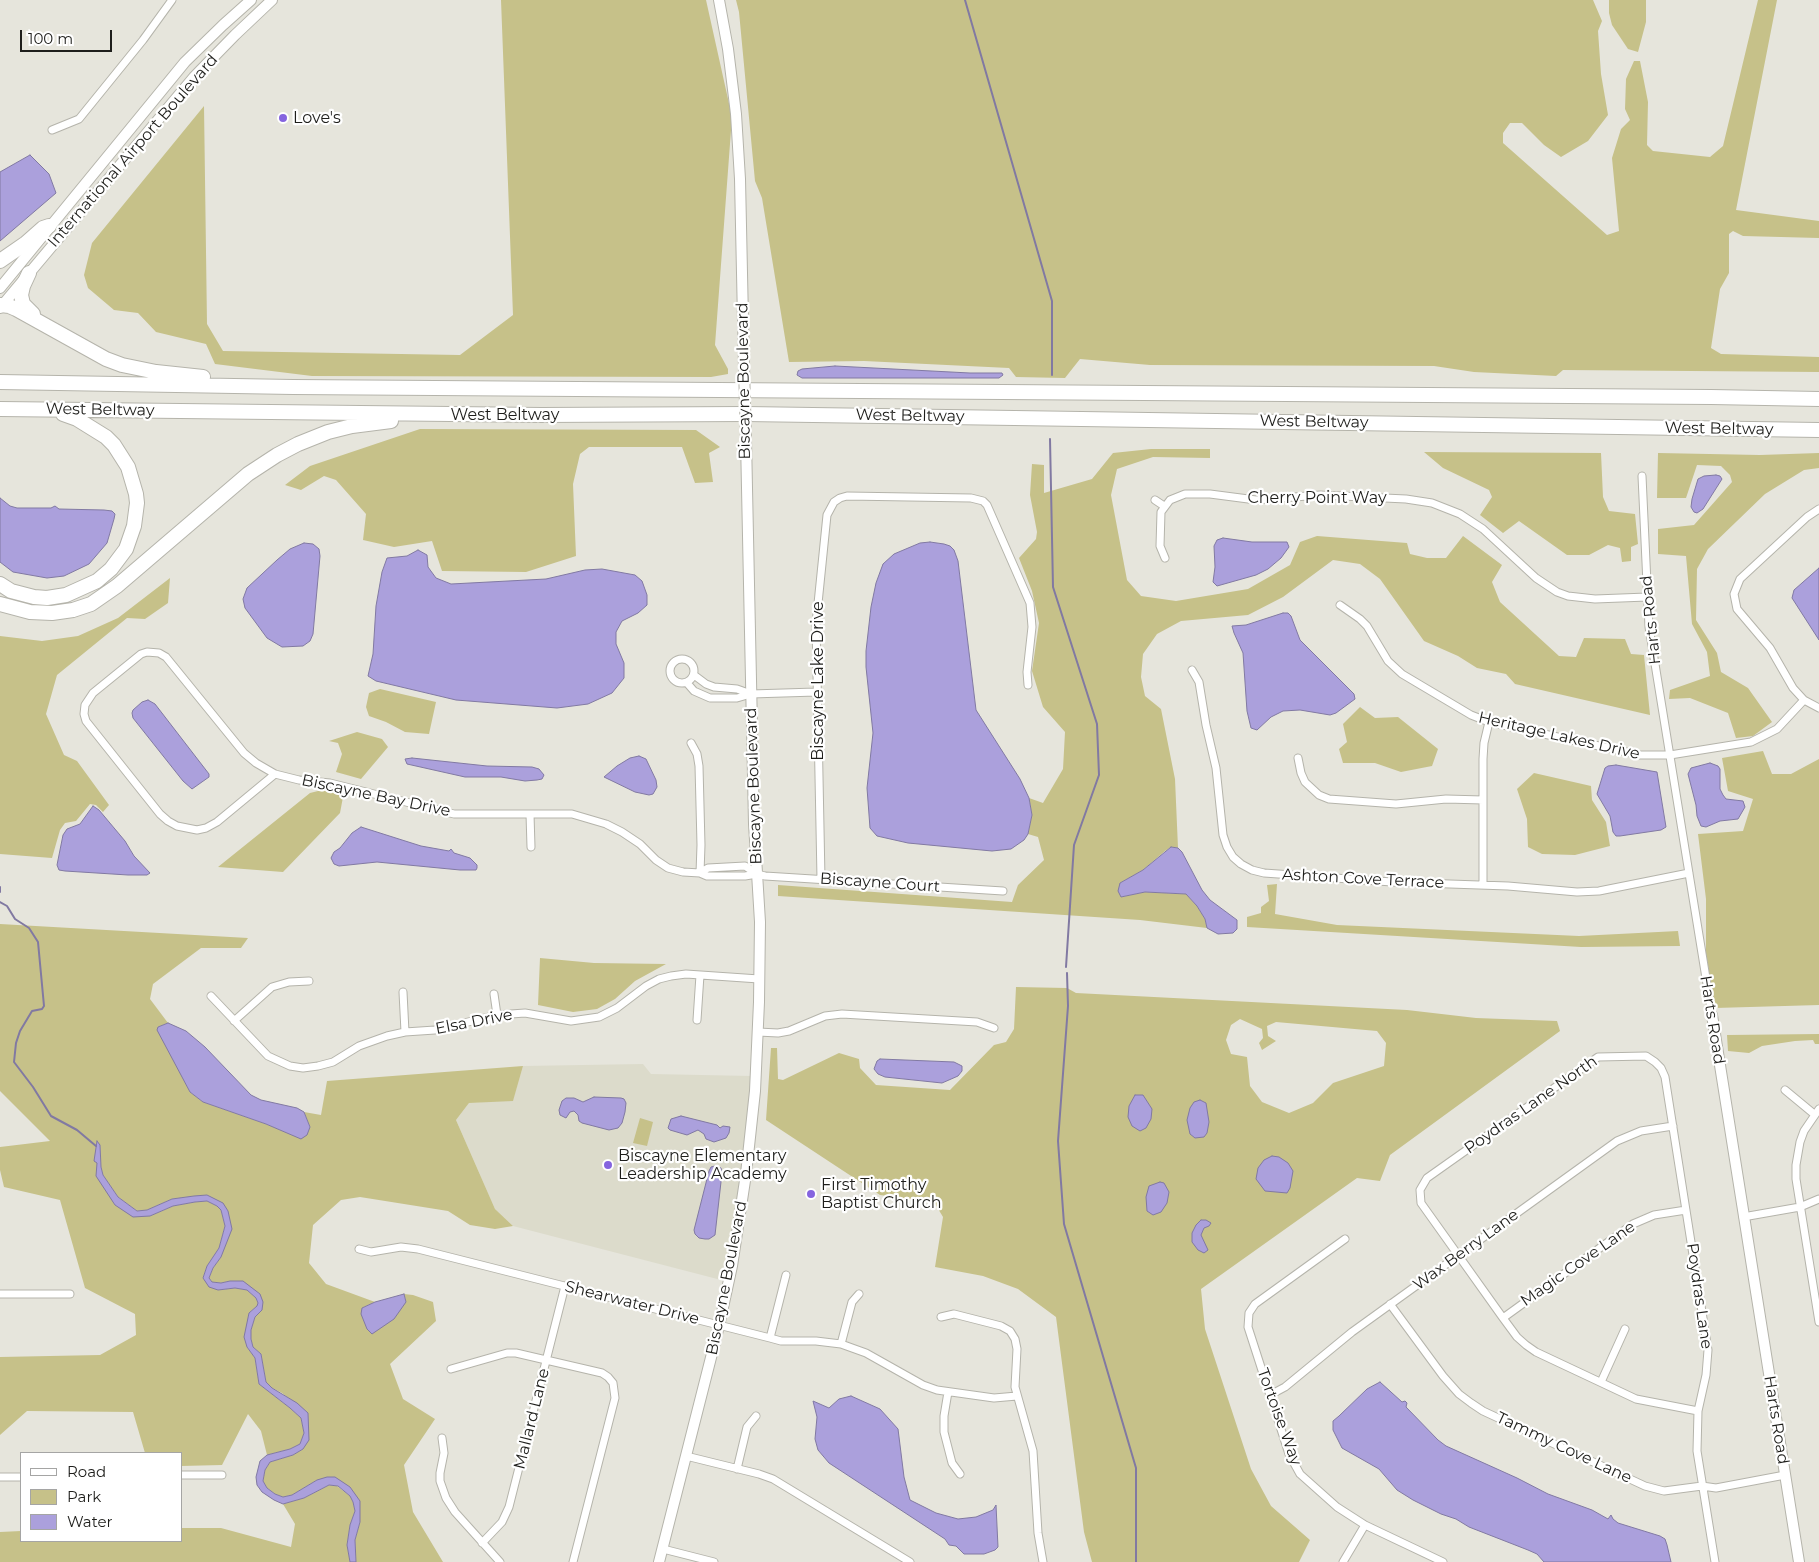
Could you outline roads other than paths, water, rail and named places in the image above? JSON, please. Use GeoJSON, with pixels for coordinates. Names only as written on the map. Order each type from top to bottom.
{"type":"FeatureCollection","features":[{"type":"Feature","properties":{"kind":"highway"},"geometry":{"type":"LineString","coordinates":[[0,261],[26,243],[43,228],[50,226]]}},
{"type":"Feature","properties":{"kind":"highway"},"geometry":{"type":"LineString","coordinates":[[29,273],[21,295],[23,304],[38,320]]}},
{"type":"Feature","properties":{"kind":"highway"},"geometry":{"type":"LineString","coordinates":[[1,306],[16,309],[106,358],[134,368],[293,387]]}},
{"type":"Feature","properties":{"kind":"highway","name":"West Beltway"},"geometry":{"type":"LineString","coordinates":[[0,382],[293,387],[1711,396],[1819,399]]}},
{"type":"Feature","properties":{"kind":"highway","name":"West Beltway"},"geometry":{"type":"LineString","coordinates":[[0,409],[541,415],[746,414],[1024,417],[1819,430]]}},
{"type":"Feature","properties":{"kind":"highway"},"geometry":{"type":"LineString","coordinates":[[0,584],[11,591],[34,597],[56,597],[76,592],[97,581],[111,569],[126,549],[134,526],[137,503],[135,487],[128,467],[114,445],[106,437],[77,419],[43,410]]}},
{"type":"Feature","properties":{"kind":"highway"},"geometry":{"type":"LineString","coordinates":[[0,604],[30,612],[52,613],[83,608],[91,604],[117,586],[248,474],[288,448],[328,432],[365,424],[392,421],[481,420],[541,415]]}},
{"type":"Feature","properties":{"kind":"street"},"geometry":{"type":"LineString","coordinates":[[52,130],[79,119],[143,40],[172,0]]}},
{"type":"Feature","properties":{"kind":"street","name":"International Airport Boulevard"},"geometry":{"type":"LineString","coordinates":[[0,288],[185,62],[251,0]]}},
{"type":"Feature","properties":{"kind":"street","name":"International Airport Boulevard"},"geometry":{"type":"LineString","coordinates":[[1,306],[194,77],[234,35],[272,0]]}},
{"type":"Feature","properties":{"kind":"street","name":"Biscayne Boulevard"},"geometry":{"type":"LineString","coordinates":[[659,1562],[719,1326],[732,1266],[746,1174],[755,1091],[758,1032],[760,912],[754,807],[740,179],[736,114],[728,49],[719,0]]}},
{"type":"Feature","properties":{"kind":"street","name":"Harts Road"},"geometry":{"type":"LineString","coordinates":[[1642,476],[1649,628],[1799,1562]]}},
{"type":"Feature","properties":{"kind":"street","name":"Cherry Point Way"},"geometry":{"type":"LineString","coordinates":[[1164,506],[1170,500],[1185,494],[1210,494],[1256,500],[1320,495],[1420,501],[1445,507],[1471,520],[1536,578],[1557,592],[1568,596],[1595,600],[1647,597]]}},
{"type":"Feature","properties":{"kind":"street","name":"Biscayne Lake Drive"},"geometry":{"type":"LineString","coordinates":[[821,880],[816,622],[826,515],[834,502],[847,496],[971,498],[983,501],[992,512],[1030,603],[1032,627],[1027,672],[1028,685]]}},
{"type":"Feature","properties":{"kind":"street"},"geometry":{"type":"LineString","coordinates":[[1156,500],[1164,506],[1160,518],[1160,546],[1165,558]]}},
{"type":"Feature","properties":{"kind":"street"},"geometry":{"type":"LineString","coordinates":[[1819,510],[1807,517],[1740,579],[1734,594],[1737,609],[1770,648],[1786,678],[1804,700],[1819,708]]}},
{"type":"Feature","properties":{"kind":"street","name":"Heritage Lakes Drive"},"geometry":{"type":"LineString","coordinates":[[1340,605],[1367,626],[1388,661],[1402,674],[1460,710],[1489,722],[1640,755],[1670,755],[1740,745],[1758,740],[1777,729],[1804,700]]}},
{"type":"Feature","properties":{"kind":"street","name":"Biscayne Bay Drive"},"geometry":{"type":"LineString","coordinates":[[276,774],[217,822],[206,828],[197,830],[186,829],[168,822],[86,721],[84,714],[85,705],[93,693],[141,654],[154,652],[166,657],[244,753],[256,763],[276,774],[299,780],[330,783],[445,813],[572,814],[606,824],[622,832],[640,844],[656,860],[668,868],[683,872],[700,873],[708,868],[745,866],[757,874]]}},
{"type":"Feature","properties":{"kind":"street"},"geometry":{"type":"LineString","coordinates":[[680,659],[688,661],[694,667],[693,678],[686,683],[679,683],[672,679],[670,671],[673,663],[680,659]]}},
{"type":"Feature","properties":{"kind":"street","name":"Ashton Cove Terrace"},"geometry":{"type":"LineString","coordinates":[[1192,670],[1199,682],[1216,768],[1223,835],[1233,857],[1252,870],[1264,873],[1392,882],[1483,885],[1567,892],[1588,892],[1689,873]]}},
{"type":"Feature","properties":{"kind":"street"},"geometry":{"type":"LineString","coordinates":[[694,675],[706,684],[714,687],[751,694]]}},
{"type":"Feature","properties":{"kind":"street"},"geometry":{"type":"LineString","coordinates":[[686,683],[694,691],[710,698],[737,698],[751,694],[816,692]]}},
{"type":"Feature","properties":{"kind":"street"},"geometry":{"type":"LineString","coordinates":[[1483,885],[1482,759],[1489,722]]}},
{"type":"Feature","properties":{"kind":"street"},"geometry":{"type":"LineString","coordinates":[[692,743],[697,754],[699,766],[700,873]]}},
{"type":"Feature","properties":{"kind":"street"},"geometry":{"type":"LineString","coordinates":[[1298,758],[1305,782],[1319,795],[1329,799],[1396,804],[1440,799],[1483,800]]}},
{"type":"Feature","properties":{"kind":"street"},"geometry":{"type":"LineString","coordinates":[[530,814],[531,847]]}},
{"type":"Feature","properties":{"kind":"street","name":"Biscayne Court"},"geometry":{"type":"LineString","coordinates":[[757,874],[821,880],[1003,891]]}},
{"type":"Feature","properties":{"kind":"street","name":"Elsa Drive"},"geometry":{"type":"LineString","coordinates":[[211,996],[268,1056],[290,1066],[303,1068],[333,1062],[359,1046],[387,1036],[405,1032],[435,1030],[497,1015],[525,1013],[571,1021],[587,1020],[609,1013],[646,986],[659,979],[686,974],[759,979]]}},
{"type":"Feature","properties":{"kind":"street"},"geometry":{"type":"LineString","coordinates":[[697,1020],[700,975]]}},
{"type":"Feature","properties":{"kind":"street"},"geometry":{"type":"LineString","coordinates":[[234,1021],[272,986],[289,982],[309,981]]}},
{"type":"Feature","properties":{"kind":"street"},"geometry":{"type":"LineString","coordinates":[[404,992],[405,1032]]}},
{"type":"Feature","properties":{"kind":"street"},"geometry":{"type":"LineString","coordinates":[[494,994],[497,1015]]}},
{"type":"Feature","properties":{"kind":"street"},"geometry":{"type":"LineString","coordinates":[[758,1032],[778,1033],[788,1031],[825,1016],[842,1014],[977,1022],[994,1028]]}},
{"type":"Feature","properties":{"kind":"street","name":"Poydras Lane North"},"geometry":{"type":"LineString","coordinates":[[1458,1256],[1421,1203],[1420,1190],[1427,1178],[1592,1060],[1604,1056],[1636,1055],[1646,1056],[1655,1062]]}},
{"type":"Feature","properties":{"kind":"street","name":"Poydras Lane"},"geometry":{"type":"LineString","coordinates":[[1655,1062],[1661,1068],[1665,1077],[1708,1350],[1707,1370],[1698,1411],[1697,1451],[1715,1562]]}},
{"type":"Feature","properties":{"kind":"street"},"geometry":{"type":"LineString","coordinates":[[1785,1090],[1817,1111],[1804,1131],[1797,1153],[1796,1179],[1819,1322]]}},
{"type":"Feature","properties":{"kind":"street","name":"Wax Berry Lane"},"geometry":{"type":"LineString","coordinates":[[1270,1394],[1285,1387],[1352,1332],[1617,1141],[1641,1131],[1673,1126]]}},
{"type":"Feature","properties":{"kind":"street"},"geometry":{"type":"LineString","coordinates":[[1743,1217],[1800,1207],[1819,1199]]}},
{"type":"Feature","properties":{"kind":"street","name":"Magic Cove Lane"},"geometry":{"type":"LineString","coordinates":[[1502,1318],[1633,1224],[1654,1215],[1686,1210]]}},
{"type":"Feature","properties":{"kind":"street","name":"Tortoise Way"},"geometry":{"type":"LineString","coordinates":[[1345,1239],[1254,1304],[1249,1313],[1248,1327],[1289,1454],[1300,1474],[1337,1507],[1365,1525],[1433,1560],[1443,1562]]}},
{"type":"Feature","properties":{"kind":"street","name":"Shearwater Drive"},"geometry":{"type":"LineString","coordinates":[[359,1249],[371,1252],[400,1247],[418,1249],[781,1341],[816,1341],[841,1344],[866,1353],[923,1385],[948,1392],[994,1398],[1017,1396]]}},
{"type":"Feature","properties":{"kind":"street"},"geometry":{"type":"LineString","coordinates":[[1458,1256],[1517,1337],[1536,1352],[1646,1402],[1698,1411]]}},
{"type":"Feature","properties":{"kind":"street"},"geometry":{"type":"LineString","coordinates":[[770,1338],[786,1275]]}},
{"type":"Feature","properties":{"kind":"street","name":"Mallard Lane"},"geometry":{"type":"LineString","coordinates":[[482,1543],[502,1522],[509,1507],[565,1286]]}},
{"type":"Feature","properties":{"kind":"street"},"geometry":{"type":"LineString","coordinates":[[0,1294],[70,1294]]}},
{"type":"Feature","properties":{"kind":"street"},"geometry":{"type":"LineString","coordinates":[[841,1344],[852,1302],[860,1294]]}},
{"type":"Feature","properties":{"kind":"street","name":"Tammy Cove Lane"},"geometry":{"type":"LineString","coordinates":[[1390,1304],[1450,1386],[1483,1411],[1645,1486],[1673,1490],[1702,1486],[1716,1488],[1785,1475]]}},
{"type":"Feature","properties":{"kind":"street"},"geometry":{"type":"LineString","coordinates":[[941,1317],[954,1314],[1001,1326],[1013,1335],[1017,1349],[1014,1379],[1033,1451],[1039,1545],[1043,1562]]}},
{"type":"Feature","properties":{"kind":"street"},"geometry":{"type":"LineString","coordinates":[[1601,1382],[1625,1329]]}},
{"type":"Feature","properties":{"kind":"street"},"geometry":{"type":"LineString","coordinates":[[451,1369],[512,1353],[547,1359],[602,1373],[613,1383],[616,1398],[573,1562]]}},
{"type":"Feature","properties":{"kind":"street"},"geometry":{"type":"LineString","coordinates":[[948,1392],[944,1416],[944,1432],[952,1463],[960,1474]]}},
{"type":"Feature","properties":{"kind":"street"},"geometry":{"type":"LineString","coordinates":[[737,1469],[747,1427],[756,1416]]}},
{"type":"Feature","properties":{"kind":"street"},"geometry":{"type":"LineString","coordinates":[[442,1438],[444,1452],[440,1473],[442,1488],[455,1512],[500,1562]]}},
{"type":"Feature","properties":{"kind":"street"},"geometry":{"type":"LineString","coordinates":[[686,1456],[759,1474],[783,1484],[910,1562]]}},
{"type":"Feature","properties":{"kind":"street"},"geometry":{"type":"LineString","coordinates":[[182,1475],[222,1475]]}},
{"type":"Feature","properties":{"kind":"street"},"geometry":{"type":"LineString","coordinates":[[0,1477],[20,1476]]}},
{"type":"Feature","properties":{"kind":"street"},"geometry":{"type":"LineString","coordinates":[[1343,1562],[1365,1525]]}},
{"type":"Feature","properties":{"kind":"street"},"geometry":{"type":"LineString","coordinates":[[663,1549],[714,1562]]}},
{"type":"Feature","properties":{"kind":"water"},"geometry":{"type":"Polygon","coordinates":[[[30,155],[49,174],[56,193],[0,241],[0,172],[30,155]]]}},
{"type":"Feature","properties":{"kind":"water"},"geometry":{"type":"Polygon","coordinates":[[[835,366],[1002,373],[1003,375],[999,378],[802,378],[797,375],[798,371],[802,369],[835,366]]]}},
{"type":"Feature","properties":{"kind":"water"},"geometry":{"type":"Polygon","coordinates":[[[1716,475],[1722,479],[1703,509],[1697,513],[1694,512],[1691,507],[1698,479],[1704,476],[1716,475]]]}},
{"type":"Feature","properties":{"kind":"water"},"geometry":{"type":"Polygon","coordinates":[[[0,498],[10,506],[17,508],[51,508],[55,506],[59,509],[112,511],[115,514],[107,543],[89,564],[64,576],[47,578],[13,572],[0,562],[0,498]]]}},
{"type":"Feature","properties":{"kind":"water"},"geometry":{"type":"Polygon","coordinates":[[[1223,538],[1252,542],[1287,542],[1289,547],[1281,558],[1268,569],[1256,575],[1217,586],[1213,582],[1215,567],[1214,546],[1217,540],[1223,538]]]}},
{"type":"Feature","properties":{"kind":"water"},"geometry":{"type":"Polygon","coordinates":[[[930,542],[950,546],[954,550],[958,561],[976,710],[1020,779],[1029,798],[1032,815],[1028,834],[1024,840],[1011,849],[992,851],[908,843],[877,836],[870,828],[867,788],[873,733],[866,651],[876,583],[883,564],[894,554],[920,543],[930,542]]]}},
{"type":"Feature","properties":{"kind":"water"},"geometry":{"type":"Polygon","coordinates":[[[304,543],[313,544],[319,549],[320,556],[313,634],[310,641],[303,646],[282,647],[267,638],[245,608],[243,599],[247,588],[277,560],[290,549],[304,543]]]}},
{"type":"Feature","properties":{"kind":"water"},"geometry":{"type":"Polygon","coordinates":[[[418,550],[427,555],[428,567],[436,578],[451,584],[546,579],[585,570],[602,569],[635,575],[642,581],[647,595],[647,605],[638,613],[622,621],[616,632],[616,644],[624,663],[624,678],[612,693],[588,704],[557,708],[456,700],[376,681],[368,676],[373,654],[376,606],[382,572],[387,558],[407,556],[418,550]]]}},
{"type":"Feature","properties":{"kind":"water"},"geometry":{"type":"Polygon","coordinates":[[[1819,568],[1819,640],[1792,598],[1794,590],[1819,568]]]}},
{"type":"Feature","properties":{"kind":"water"},"geometry":{"type":"Polygon","coordinates":[[[1288,613],[1291,616],[1300,640],[1354,694],[1355,699],[1336,713],[1330,715],[1300,710],[1283,711],[1271,717],[1257,730],[1251,728],[1247,711],[1243,653],[1232,626],[1246,625],[1288,613]]]}},
{"type":"Feature","properties":{"kind":"water"},"geometry":{"type":"Polygon","coordinates":[[[148,700],[155,704],[209,774],[209,777],[192,789],[183,781],[133,718],[133,710],[142,702],[148,700]]]}},
{"type":"Feature","properties":{"kind":"water"},"geometry":{"type":"Polygon","coordinates":[[[639,756],[646,759],[656,780],[657,787],[653,794],[635,792],[604,777],[630,758],[639,756]]]}},
{"type":"Feature","properties":{"kind":"water"},"geometry":{"type":"Polygon","coordinates":[[[412,758],[487,766],[532,767],[539,769],[544,775],[542,779],[525,781],[501,777],[465,777],[407,764],[405,759],[412,758]]]}},
{"type":"Feature","properties":{"kind":"water"},"geometry":{"type":"Polygon","coordinates":[[[1710,763],[1718,766],[1720,769],[1720,789],[1726,799],[1743,801],[1745,807],[1738,819],[1720,821],[1706,827],[1701,826],[1697,816],[1688,774],[1691,768],[1710,763]]]}},
{"type":"Feature","properties":{"kind":"water"},"geometry":{"type":"Polygon","coordinates":[[[1616,765],[1657,772],[1666,827],[1661,830],[1616,836],[1613,832],[1610,816],[1597,794],[1605,768],[1616,765]]]}},
{"type":"Feature","properties":{"kind":"water"},"geometry":{"type":"Polygon","coordinates":[[[93,806],[99,810],[125,841],[134,856],[150,873],[147,875],[128,875],[59,870],[57,865],[63,835],[67,829],[80,824],[93,806]]]}},
{"type":"Feature","properties":{"kind":"water"},"geometry":{"type":"Polygon","coordinates":[[[361,827],[421,846],[449,851],[451,849],[454,853],[470,858],[477,865],[477,868],[476,870],[460,870],[377,862],[339,866],[334,864],[331,858],[334,852],[340,848],[352,833],[361,827]]]}},
{"type":"Feature","properties":{"kind":"water"},"geometry":{"type":"Polygon","coordinates":[[[1171,847],[1178,848],[1182,852],[1202,890],[1210,900],[1237,920],[1237,929],[1233,933],[1218,934],[1207,928],[1205,919],[1197,906],[1186,894],[1145,892],[1121,897],[1118,891],[1120,883],[1143,870],[1171,847]]]}},
{"type":"Feature","properties":{"kind":"water"},"geometry":{"type":"Polygon","coordinates":[[[168,1023],[186,1031],[205,1047],[251,1095],[261,1100],[297,1108],[304,1112],[310,1127],[307,1135],[301,1139],[266,1124],[203,1102],[190,1092],[157,1030],[158,1027],[168,1023]]]}},
{"type":"Feature","properties":{"kind":"water"},"geometry":{"type":"Polygon","coordinates":[[[880,1059],[954,1062],[962,1066],[962,1071],[958,1076],[942,1083],[885,1077],[878,1074],[874,1069],[877,1061],[880,1059]]]}},
{"type":"Feature","properties":{"kind":"water"},"geometry":{"type":"Polygon","coordinates":[[[1135,1095],[1143,1095],[1152,1109],[1151,1119],[1146,1128],[1140,1131],[1132,1126],[1128,1117],[1129,1106],[1135,1095]]]}},
{"type":"Feature","properties":{"kind":"water"},"geometry":{"type":"Polygon","coordinates":[[[594,1097],[624,1099],[626,1103],[625,1112],[622,1123],[618,1128],[609,1130],[582,1123],[574,1111],[570,1112],[566,1118],[560,1115],[559,1110],[562,1101],[566,1098],[574,1098],[583,1102],[594,1097]]]}},
{"type":"Feature","properties":{"kind":"water"},"geometry":{"type":"Polygon","coordinates":[[[1200,1100],[1206,1103],[1209,1122],[1207,1133],[1204,1137],[1195,1138],[1190,1134],[1187,1120],[1190,1108],[1194,1102],[1200,1100]]]}},
{"type":"Feature","properties":{"kind":"water"},"geometry":{"type":"Polygon","coordinates":[[[681,1116],[717,1125],[720,1128],[723,1126],[730,1127],[729,1133],[726,1138],[714,1142],[706,1139],[704,1134],[698,1130],[687,1135],[670,1130],[668,1128],[671,1119],[681,1116]]]}},
{"type":"Feature","properties":{"kind":"water"},"geometry":{"type":"Polygon","coordinates":[[[97,1141],[100,1145],[103,1175],[118,1197],[137,1211],[147,1210],[172,1199],[207,1195],[223,1203],[228,1211],[232,1229],[221,1257],[209,1278],[212,1282],[221,1283],[243,1281],[260,1294],[263,1302],[262,1310],[255,1317],[251,1330],[251,1339],[253,1347],[261,1354],[266,1382],[272,1388],[297,1403],[308,1413],[309,1440],[303,1449],[293,1455],[270,1462],[265,1470],[263,1481],[267,1488],[283,1497],[292,1495],[317,1480],[327,1477],[335,1477],[350,1487],[360,1501],[360,1522],[355,1540],[356,1562],[350,1562],[347,1545],[350,1525],[355,1511],[353,1502],[350,1496],[338,1486],[329,1485],[304,1498],[283,1504],[262,1492],[257,1485],[256,1477],[260,1461],[267,1455],[290,1449],[300,1444],[304,1433],[301,1418],[259,1384],[255,1358],[247,1347],[244,1337],[249,1313],[258,1303],[256,1298],[247,1290],[235,1288],[218,1290],[209,1287],[203,1278],[207,1266],[219,1248],[225,1226],[221,1210],[207,1201],[173,1206],[150,1216],[133,1217],[115,1205],[96,1176],[97,1163],[94,1161],[97,1141]]]}},
{"type":"Feature","properties":{"kind":"water"},"geometry":{"type":"Polygon","coordinates":[[[1272,1156],[1279,1157],[1288,1163],[1293,1171],[1290,1188],[1287,1193],[1265,1191],[1256,1179],[1258,1168],[1264,1160],[1272,1156]]]}},
{"type":"Feature","properties":{"kind":"water"},"geometry":{"type":"Polygon","coordinates":[[[711,1167],[721,1168],[722,1173],[715,1235],[709,1239],[699,1238],[694,1230],[709,1171],[711,1167]]]}},
{"type":"Feature","properties":{"kind":"water"},"geometry":{"type":"Polygon","coordinates":[[[1160,1182],[1164,1183],[1169,1192],[1167,1203],[1161,1212],[1153,1215],[1147,1211],[1146,1197],[1149,1186],[1160,1182]]]}},
{"type":"Feature","properties":{"kind":"water"},"geometry":{"type":"Polygon","coordinates":[[[1201,1220],[1211,1223],[1204,1228],[1201,1235],[1208,1250],[1204,1253],[1198,1250],[1192,1242],[1192,1233],[1201,1220]]]}},
{"type":"Feature","properties":{"kind":"water"},"geometry":{"type":"Polygon","coordinates":[[[404,1294],[406,1302],[394,1319],[372,1334],[367,1329],[361,1314],[362,1308],[375,1302],[404,1294]]]}},
{"type":"Feature","properties":{"kind":"water"},"geometry":{"type":"Polygon","coordinates":[[[1380,1382],[1402,1402],[1405,1401],[1407,1403],[1406,1407],[1446,1446],[1548,1494],[1592,1510],[1608,1519],[1611,1515],[1618,1523],[1660,1536],[1665,1539],[1671,1562],[1544,1562],[1537,1554],[1469,1527],[1456,1519],[1413,1500],[1397,1490],[1379,1469],[1342,1448],[1333,1430],[1333,1421],[1367,1389],[1380,1382]]]}},
{"type":"Feature","properties":{"kind":"water"},"geometry":{"type":"Polygon","coordinates":[[[851,1396],[880,1409],[898,1429],[904,1477],[910,1500],[936,1513],[958,1519],[976,1517],[993,1510],[996,1505],[998,1547],[995,1550],[984,1554],[964,1554],[956,1546],[949,1545],[945,1539],[829,1463],[818,1450],[815,1439],[817,1417],[813,1401],[829,1408],[839,1399],[851,1396]]]}},
{"type":"Feature","properties":{"kind":"waterway"},"geometry":{"type":"LineString","coordinates":[[965,0],[1052,301],[1052,375]]}},
{"type":"Feature","properties":{"kind":"waterway"},"geometry":{"type":"LineString","coordinates":[[1050,439],[1053,587],[1097,724],[1099,775],[1074,845],[1066,967]]}},
{"type":"Feature","properties":{"kind":"waterway"},"geometry":{"type":"LineString","coordinates":[[0,887],[0,892]]}},
{"type":"Feature","properties":{"kind":"waterway"},"geometry":{"type":"LineString","coordinates":[[0,902],[7,906],[15,919],[29,928],[38,942],[44,1006],[42,1009],[32,1011],[20,1031],[16,1043],[14,1062],[33,1087],[51,1116],[77,1130],[96,1146]]}},
{"type":"Feature","properties":{"kind":"waterway"},"geometry":{"type":"LineString","coordinates":[[1067,973],[1068,1006],[1058,1141],[1064,1224],[1136,1468],[1136,1562]]}},
{"type":"Feature","properties":{"kind":"place","name":"Love's"},"geometry":{"type":"Point","coordinates":[283,118]}},
{"type":"Feature","properties":{"kind":"place","name":"Biscayne Elementary Leadership Academy"},"geometry":{"type":"Point","coordinates":[608,1165]}},
{"type":"Feature","properties":{"kind":"place","name":"First Timothy Baptist Church"},"geometry":{"type":"Point","coordinates":[811,1194]}}]}
